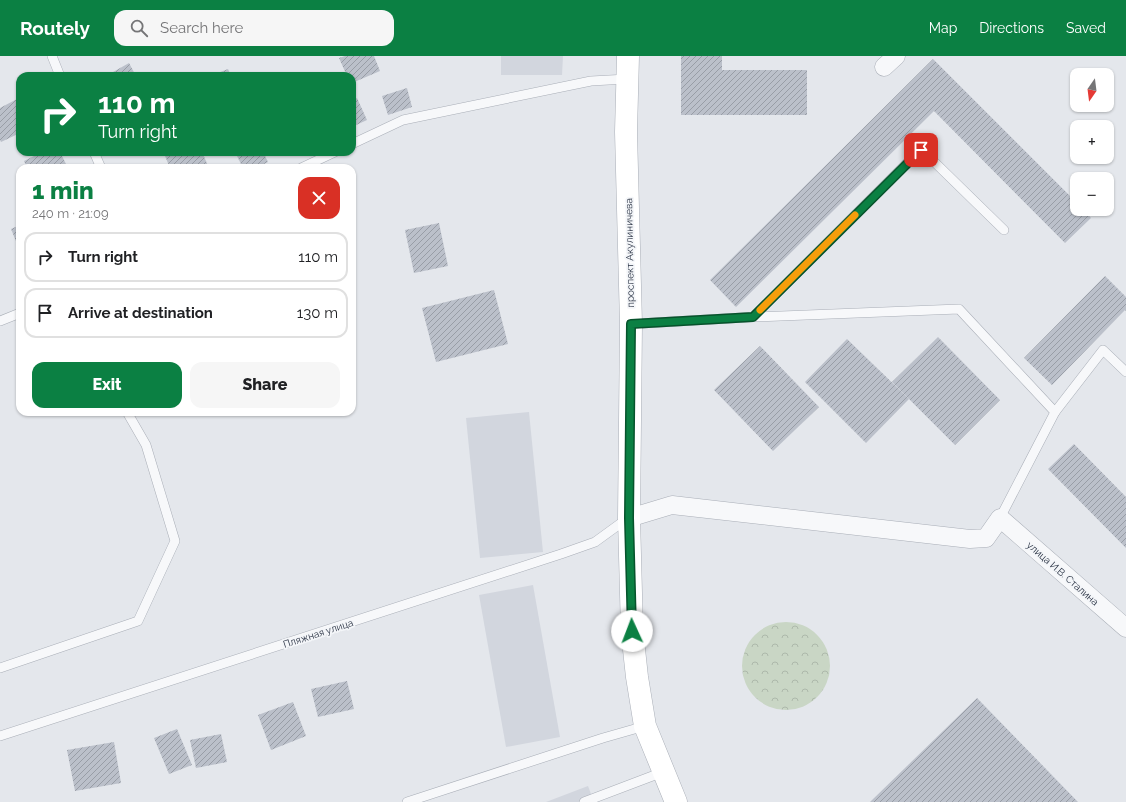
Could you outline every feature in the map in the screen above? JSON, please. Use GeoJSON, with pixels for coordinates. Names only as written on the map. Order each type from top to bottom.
{"type":"FeatureCollection","features":[{"type":"Feature","properties":{"kind":"main road","name":"проспект Акулиничева"},"geometry":{"type":"LineString","coordinates":[[628,56],[626,140],[631,324],[629,518],[632,631],[637,677],[645,726],[676,802]]}},
{"type":"Feature","properties":{"kind":"street"},"geometry":{"type":"LineString","coordinates":[[629,518],[672,505],[970,539],[986,538],[1000,518]]}},
{"type":"Feature","properties":{"kind":"street","name":"улица И.В. Сталина"},"geometry":{"type":"LineString","coordinates":[[1000,518],[1126,628]]}},
{"type":"Feature","properties":{"kind":"lane"},"geometry":{"type":"LineString","coordinates":[[52,56],[58,72]]}},
{"type":"Feature","properties":{"kind":"lane"},"geometry":{"type":"LineString","coordinates":[[356,142],[403,120],[591,81],[627,79]]}},
{"type":"Feature","properties":{"kind":"lane"},"geometry":{"type":"LineString","coordinates":[[753,317],[921,150],[1004,230]]}},
{"type":"Feature","properties":{"kind":"lane"},"geometry":{"type":"LineString","coordinates":[[310,164],[326,156]]}},
{"type":"Feature","properties":{"kind":"lane"},"geometry":{"type":"LineString","coordinates":[[631,324],[753,317],[959,309],[1055,412]]}},
{"type":"Feature","properties":{"kind":"lane"},"geometry":{"type":"LineString","coordinates":[[0,322],[16,314]]}},
{"type":"Feature","properties":{"kind":"lane"},"geometry":{"type":"LineString","coordinates":[[1000,518],[1055,412],[1103,350],[1126,372]]}},
{"type":"Feature","properties":{"kind":"lane"},"geometry":{"type":"LineString","coordinates":[[0,668],[138,620],[175,541],[146,445],[129,416]]}},
{"type":"Feature","properties":{"kind":"lane","name":"Пляжная улица"},"geometry":{"type":"LineString","coordinates":[[0,736],[561,554],[595,542],[629,518]]}},
{"type":"Feature","properties":{"kind":"lane"},"geometry":{"type":"LineString","coordinates":[[407,802],[596,740],[645,726]]}},
{"type":"Feature","properties":{"kind":"lane"},"geometry":{"type":"LineString","coordinates":[[584,802],[663,772]]}},
{"type":"Feature","properties":{"kind":"shaded area"},"geometry":{"type":"Polygon","coordinates":[[[501,56],[563,56],[562,75],[501,75],[501,56]]]}},
{"type":"Feature","properties":{"kind":"shaded area"},"geometry":{"type":"Polygon","coordinates":[[[529,412],[543,552],[480,558],[466,418],[529,412]]]}},
{"type":"Feature","properties":{"kind":"shaded area"},"geometry":{"type":"Polygon","coordinates":[[[533,585],[560,737],[506,747],[479,595],[533,585]]]}},
{"type":"Feature","properties":{"kind":"shaded area"},"geometry":{"type":"Polygon","coordinates":[[[588,786],[594,802],[546,802],[588,786]]]}},
{"type":"Feature","properties":{"kind":"green space"},"geometry":{"type":"Polygon","coordinates":[[[786,622],[803,625],[811,629],[823,641],[827,649],[830,666],[827,683],[823,691],[811,703],[803,707],[786,710],[769,707],[761,703],[749,691],[745,683],[742,666],[745,649],[749,641],[761,629],[769,625],[786,622]]]}},
{"type":"Feature","properties":{"kind":"building"},"geometry":{"type":"Polygon","coordinates":[[[345,56],[374,56],[380,71],[356,81],[356,72],[345,72],[339,58],[345,56]]]}},
{"type":"Feature","properties":{"kind":"building"},"geometry":{"type":"Polygon","coordinates":[[[681,56],[722,56],[722,70],[807,70],[807,115],[681,115],[681,56]]]}},
{"type":"Feature","properties":{"kind":"building"},"geometry":{"type":"Polygon","coordinates":[[[933,59],[1070,196],[1070,216],[1089,216],[1091,218],[1065,243],[934,111],[736,307],[710,280],[933,59]]]}},
{"type":"Feature","properties":{"kind":"building"},"geometry":{"type":"Polygon","coordinates":[[[129,63],[134,72],[113,72],[129,63]]]}},
{"type":"Feature","properties":{"kind":"building"},"geometry":{"type":"Polygon","coordinates":[[[228,69],[229,72],[220,72],[228,69]]]}},
{"type":"Feature","properties":{"kind":"building"},"geometry":{"type":"Polygon","coordinates":[[[407,88],[412,107],[388,115],[382,96],[407,88]]]}},
{"type":"Feature","properties":{"kind":"building"},"geometry":{"type":"Polygon","coordinates":[[[356,99],[367,120],[356,125],[356,99]]]}},
{"type":"Feature","properties":{"kind":"building"},"geometry":{"type":"Polygon","coordinates":[[[16,100],[16,135],[1,142],[0,140],[0,108],[16,100]]]}},
{"type":"Feature","properties":{"kind":"building"},"geometry":{"type":"Polygon","coordinates":[[[34,156],[62,156],[66,164],[25,164],[24,161],[34,156]]]}},
{"type":"Feature","properties":{"kind":"building"},"geometry":{"type":"Polygon","coordinates":[[[165,156],[204,156],[207,164],[168,164],[165,156]]]}},
{"type":"Feature","properties":{"kind":"building"},"geometry":{"type":"Polygon","coordinates":[[[237,156],[265,156],[268,162],[264,164],[241,164],[237,156]]]}},
{"type":"Feature","properties":{"kind":"building"},"geometry":{"type":"Polygon","coordinates":[[[439,223],[448,266],[414,273],[405,230],[439,223]]]}},
{"type":"Feature","properties":{"kind":"building"},"geometry":{"type":"Polygon","coordinates":[[[16,227],[16,241],[11,229],[16,227]]]}},
{"type":"Feature","properties":{"kind":"building"},"geometry":{"type":"Polygon","coordinates":[[[1105,276],[1126,297],[1126,311],[1125,310],[1052,385],[1024,358],[1105,276]]]}},
{"type":"Feature","properties":{"kind":"building"},"geometry":{"type":"Polygon","coordinates":[[[494,290],[508,344],[436,362],[422,308],[494,290]]]}},
{"type":"Feature","properties":{"kind":"building"},"geometry":{"type":"Polygon","coordinates":[[[938,337],[1000,400],[955,445],[892,382],[938,337]]]}},
{"type":"Feature","properties":{"kind":"building"},"geometry":{"type":"Polygon","coordinates":[[[847,339],[909,399],[866,443],[805,382],[847,339]]]}},
{"type":"Feature","properties":{"kind":"building"},"geometry":{"type":"Polygon","coordinates":[[[760,346],[819,407],[773,451],[714,390],[760,346]]]}},
{"type":"Feature","properties":{"kind":"building"},"geometry":{"type":"Polygon","coordinates":[[[1074,444],[1126,497],[1126,548],[1048,469],[1074,444]]]}},
{"type":"Feature","properties":{"kind":"building"},"geometry":{"type":"Polygon","coordinates":[[[347,681],[354,709],[318,717],[311,689],[347,681]]]}},
{"type":"Feature","properties":{"kind":"building"},"geometry":{"type":"Polygon","coordinates":[[[977,698],[1078,802],[870,802],[977,698]]]}},
{"type":"Feature","properties":{"kind":"building"},"geometry":{"type":"Polygon","coordinates":[[[293,702],[306,736],[271,750],[258,715],[293,702]]]}},
{"type":"Feature","properties":{"kind":"building"},"geometry":{"type":"Polygon","coordinates":[[[177,729],[192,765],[169,774],[154,738],[177,729]]]}},
{"type":"Feature","properties":{"kind":"building"},"geometry":{"type":"Polygon","coordinates":[[[221,734],[227,762],[196,768],[190,740],[221,734]]]}},
{"type":"Feature","properties":{"kind":"building"},"geometry":{"type":"Polygon","coordinates":[[[114,742],[121,783],[75,791],[67,750],[114,742]]]}},
{"type":"Feature","properties":{"kind":"slow traffic"},"geometry":{"type":"LineString","coordinates":[[760,310],[855,215]]}},
{"type":"Feature","properties":{"kind":"route"},"geometry":{"type":"LineString","coordinates":[[632,631],[629,518],[631,324],[753,317],[921,150]]}}]}
